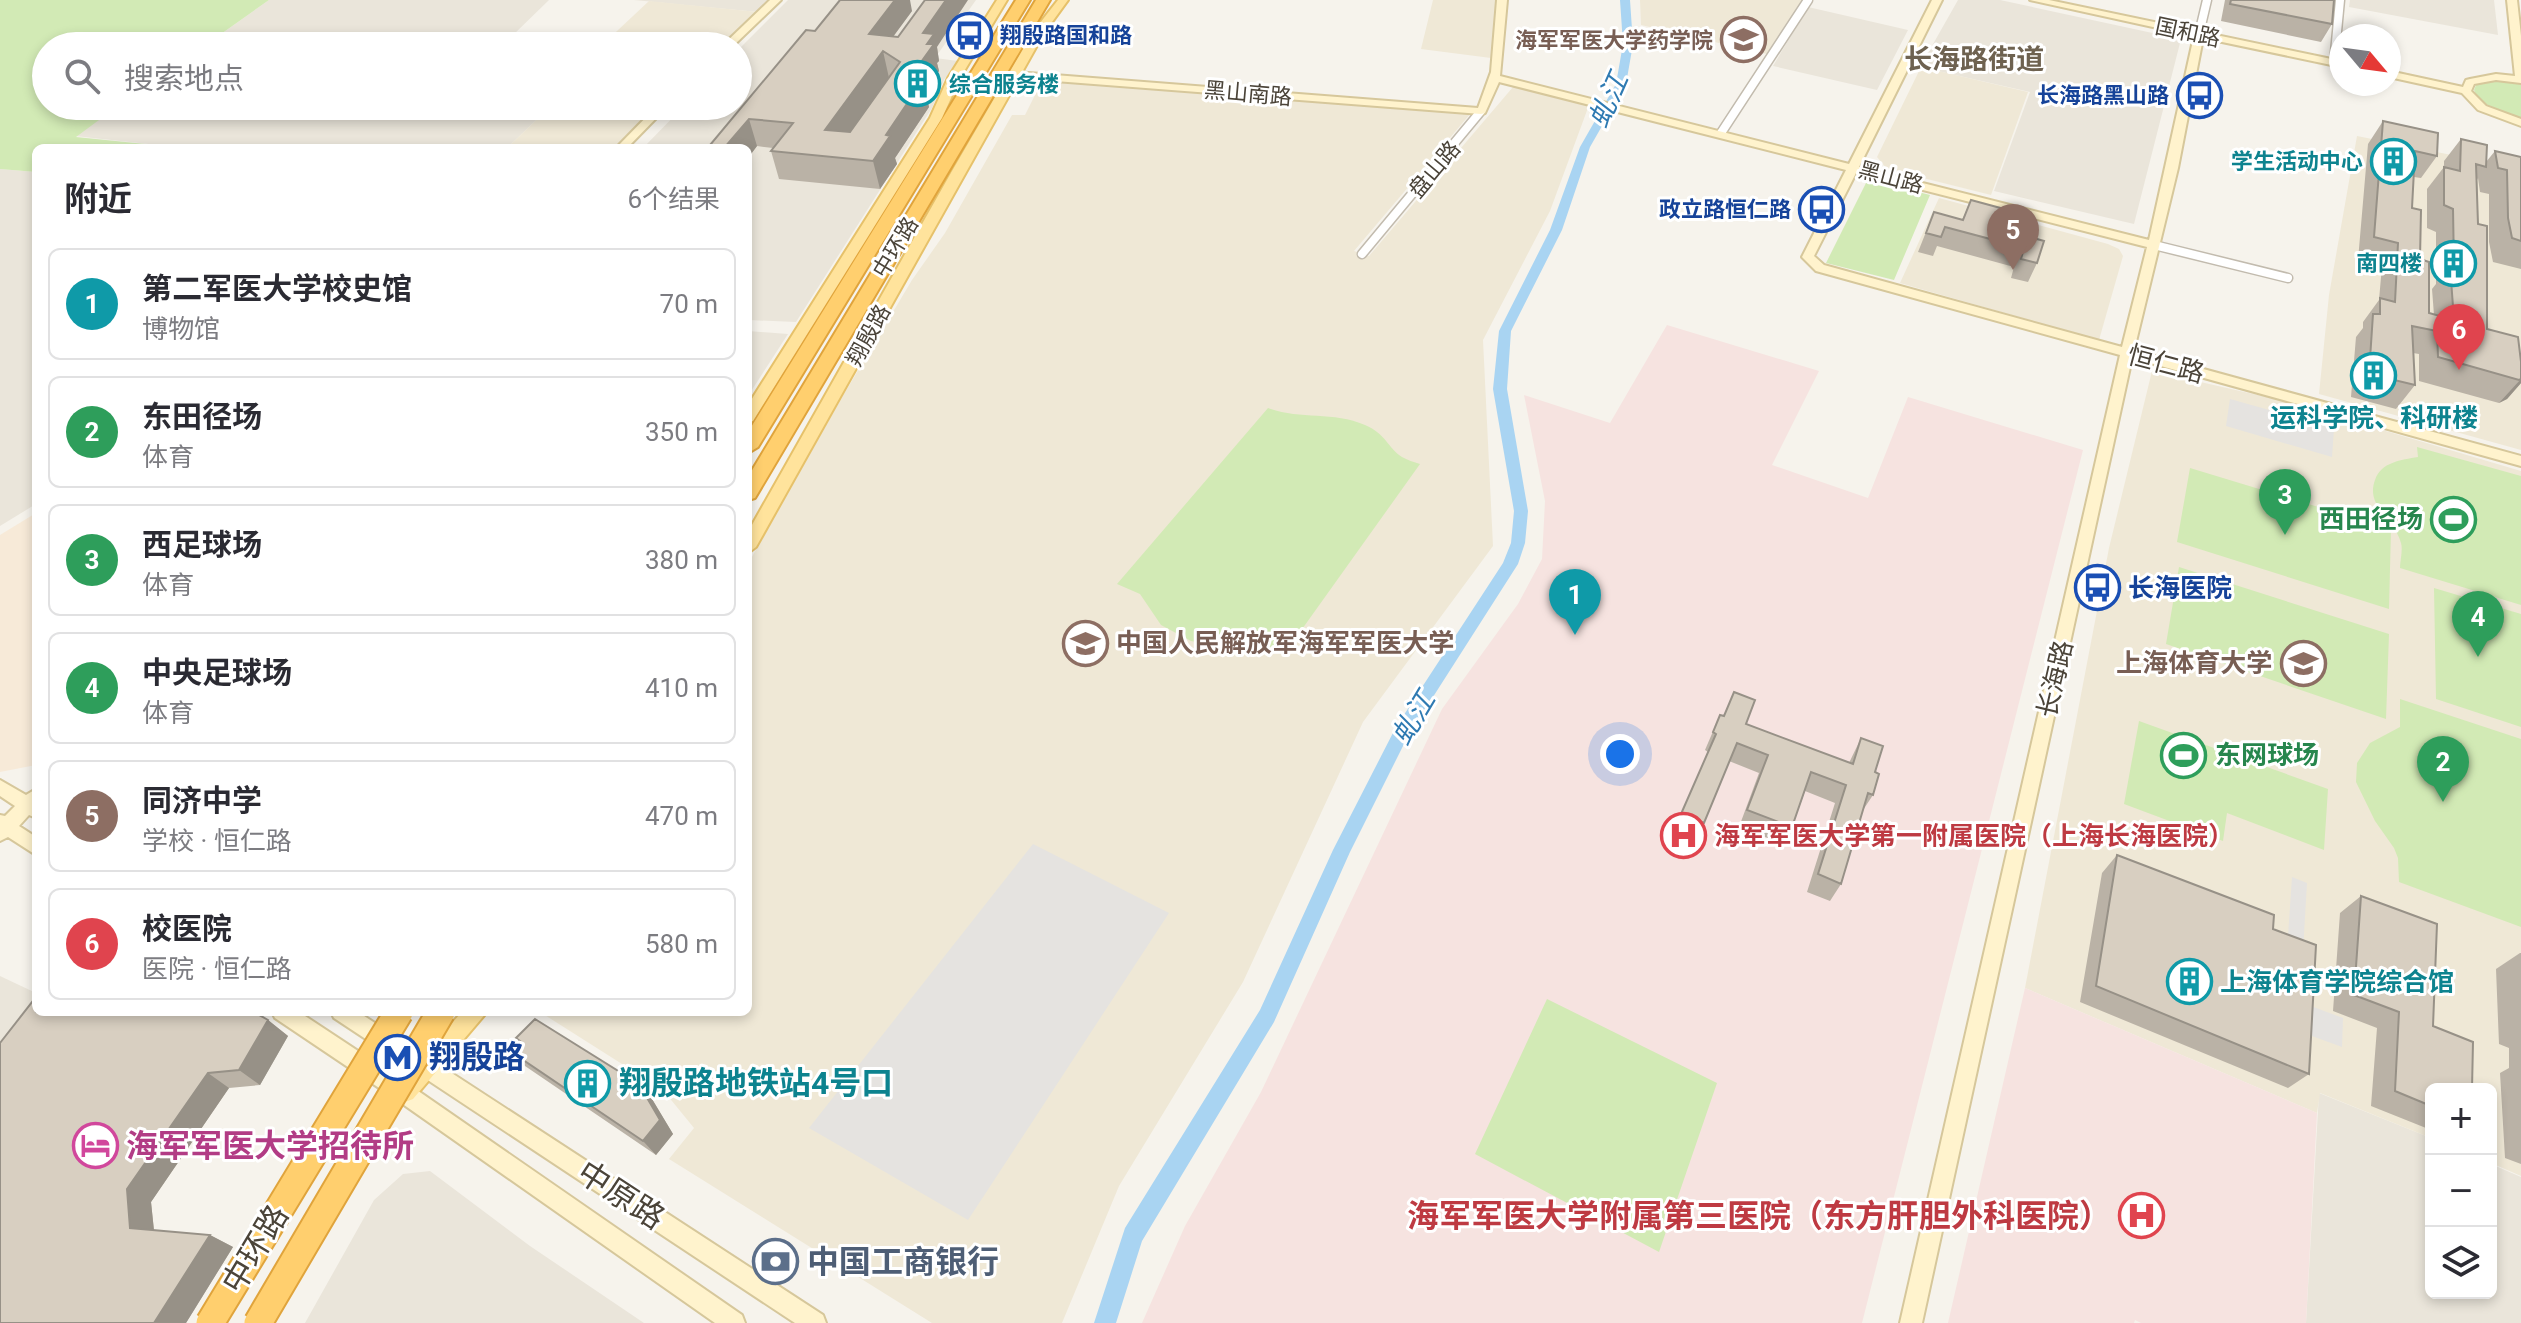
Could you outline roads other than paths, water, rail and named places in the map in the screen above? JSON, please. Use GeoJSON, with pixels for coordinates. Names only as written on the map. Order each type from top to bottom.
{"type":"FeatureCollection","features":[{"type":"Feature","properties":{"kind":"highway"},"geometry":{"type":"LineString","coordinates":[[946,124],[973,61],[1010,0]]}},
{"type":"Feature","properties":{"kind":"highway","name":"中环路"},"geometry":{"type":"LineString","coordinates":[[752,440],[1023,0]]}},
{"type":"Feature","properties":{"kind":"highway","name":"中环路"},"geometry":{"type":"LineString","coordinates":[[752,486],[1045,0]]}},
{"type":"Feature","properties":{"kind":"highway","name":"中环路"},"geometry":{"type":"LineString","coordinates":[[207,1323],[397,1016]]}},
{"type":"Feature","properties":{"kind":"highway","name":"中环路"},"geometry":{"type":"LineString","coordinates":[[258,1323],[439,1016]]}},
{"type":"Feature","properties":{"kind":"main road"},"geometry":{"type":"LineString","coordinates":[[752,411],[936,118],[954,78],[1002,0]]}},
{"type":"Feature","properties":{"kind":"main road","name":"翔殷路"},"geometry":{"type":"LineString","coordinates":[[752,540],[1039,32],[1063,0]]}},
{"type":"Feature","properties":{"kind":"main road"},"geometry":{"type":"LineString","coordinates":[[207,1323],[362,1066],[381,1016]]}},
{"type":"Feature","properties":{"kind":"main road"},"geometry":{"type":"LineString","coordinates":[[266,1323],[390,1112],[472,1016]]}},
{"type":"Feature","properties":{"kind":"street"},"geometry":{"type":"LineString","coordinates":[[742,32],[776,0]]}},
{"type":"Feature","properties":{"kind":"street","name":"盘山路"},"geometry":{"type":"LineString","coordinates":[[1362,254],[1490,99],[1502,0]]}},
{"type":"Feature","properties":{"kind":"street"},"geometry":{"type":"LineString","coordinates":[[1721,133],[1808,0]]}},
{"type":"Feature","properties":{"kind":"street"},"geometry":{"type":"LineString","coordinates":[[1852,167],[1937,0]]}},
{"type":"Feature","properties":{"kind":"street","name":"国和路"},"geometry":{"type":"LineString","coordinates":[[2035,0],[2073,4],[2329,61]]}},
{"type":"Feature","properties":{"kind":"street"},"geometry":{"type":"LineString","coordinates":[[2199,34],[2207,0]]}},
{"type":"Feature","properties":{"kind":"street"},"geometry":{"type":"LineString","coordinates":[[2339,24],[2340,0]]}},
{"type":"Feature","properties":{"kind":"street"},"geometry":{"type":"LineString","coordinates":[[2466,91],[2470,82],[2485,77],[2521,80],[2512,0]]}},
{"type":"Feature","properties":{"kind":"street","name":"长海路"},"geometry":{"type":"LineString","coordinates":[[1911,1323],[2199,34]]}},
{"type":"Feature","properties":{"kind":"street","name":"黑山南路"},"geometry":{"type":"LineString","coordinates":[[1015,75],[1481,111]]}},
{"type":"Feature","properties":{"kind":"street"},"geometry":{"type":"LineString","coordinates":[[2401,77],[2466,91],[2482,108],[2521,123]]}},
{"type":"Feature","properties":{"kind":"street","name":"黑山路"},"geometry":{"type":"LineString","coordinates":[[1494,78],[2288,278]]}},
{"type":"Feature","properties":{"kind":"street"},"geometry":{"type":"LineString","coordinates":[[625,144],[649,120]]}},
{"type":"Feature","properties":{"kind":"street","name":"恒仁路"},"geometry":{"type":"LineString","coordinates":[[1852,167],[1808,257],[1820,268],[2521,461]]}},
{"type":"Feature","properties":{"kind":"street"},"geometry":{"type":"LineString","coordinates":[[0,787],[32,803]]}},
{"type":"Feature","properties":{"kind":"street"},"geometry":{"type":"LineString","coordinates":[[32,805],[2,828],[32,845]]}},
{"type":"Feature","properties":{"kind":"street","name":"中原路"},"geometry":{"type":"LineString","coordinates":[[288,1016],[734,1323]]}},
{"type":"Feature","properties":{"kind":"street","name":"中原路"},"geometry":{"type":"LineString","coordinates":[[347,1016],[815,1323]]}},
{"type":"Feature","properties":{"kind":"waterway","name":"虬江"},"geometry":{"type":"LineString","coordinates":[[1105,1323],[1133,1236],[1267,1016],[1342,850],[1402,732],[1510,564],[1518,543],[1521,511],[1500,389],[1505,331],[1556,230],[1585,147],[1621,84],[1628,44],[1625,0]]}},
{"type":"Feature","properties":{"kind":"place","name":"翔殷路国和路"},"geometry":{"type":"Point","coordinates":[969,35]}},
{"type":"Feature","properties":{"kind":"place","name":"海军军医大学药学院"},"geometry":{"type":"Point","coordinates":[1744,40]}},
{"type":"Feature","properties":{"kind":"place","name":"综合服务楼"},"geometry":{"type":"Point","coordinates":[918,84]}},
{"type":"Feature","properties":{"kind":"place","name":"长海路黑山路"},"geometry":{"type":"Point","coordinates":[2200,95]}},
{"type":"Feature","properties":{"kind":"place","name":"学生活动中心"},"geometry":{"type":"Point","coordinates":[2394,161]}},
{"type":"Feature","properties":{"kind":"place","name":"政立路恒仁路"},"geometry":{"type":"Point","coordinates":[1822,209]}},
{"type":"Feature","properties":{"kind":"place","name":"南四楼"},"geometry":{"type":"Point","coordinates":[2453,263]}},
{"type":"Feature","properties":{"kind":"place","name":"同济中学"},"geometry":{"type":"Point","coordinates":[2013,270]}},
{"type":"Feature","properties":{"kind":"place","name":"校医院"},"geometry":{"type":"Point","coordinates":[2459,370]}},
{"type":"Feature","properties":{"kind":"place","name":"运科学院、科研楼"},"geometry":{"type":"Point","coordinates":[2374,375]}},
{"type":"Feature","properties":{"kind":"place","name":"西田径场"},"geometry":{"type":"Point","coordinates":[2454,519]}},
{"type":"Feature","properties":{"kind":"place","name":"西足球场"},"geometry":{"type":"Point","coordinates":[2285,535]}},
{"type":"Feature","properties":{"kind":"place","name":"长海医院"},"geometry":{"type":"Point","coordinates":[2097,588]}},
{"type":"Feature","properties":{"kind":"place","name":"第二军医大学校史馆"},"geometry":{"type":"Point","coordinates":[1575,635]}},
{"type":"Feature","properties":{"kind":"place","name":"中国人民解放军海军军医大学"},"geometry":{"type":"Point","coordinates":[1085,643]}},
{"type":"Feature","properties":{"kind":"place","name":"中央足球场"},"geometry":{"type":"Point","coordinates":[2478,657]}},
{"type":"Feature","properties":{"kind":"place","name":"上海体育大学"},"geometry":{"type":"Point","coordinates":[2303,663]}},
{"type":"Feature","properties":{"kind":"place","name":"东网球场"},"geometry":{"type":"Point","coordinates":[2184,755]}},
{"type":"Feature","properties":{"kind":"place","name":"东田径场"},"geometry":{"type":"Point","coordinates":[2443,802]}},
{"type":"Feature","properties":{"kind":"place","name":"海军军医大学第一附属医院（上海长海医院）"},"geometry":{"type":"Point","coordinates":[1683,836]}},
{"type":"Feature","properties":{"kind":"place","name":"上海体育学院综合馆"},"geometry":{"type":"Point","coordinates":[2189,982]}},
{"type":"Feature","properties":{"kind":"place","name":"翔殷路"},"geometry":{"type":"Point","coordinates":[398,1057]}},
{"type":"Feature","properties":{"kind":"place","name":"翔殷路地铁站4号口"},"geometry":{"type":"Point","coordinates":[588,1083]}},
{"type":"Feature","properties":{"kind":"place","name":"海军军医大学招待所"},"geometry":{"type":"Point","coordinates":[95,1146]}},
{"type":"Feature","properties":{"kind":"place","name":"海军军医大学附属第三医院（东方肝胆外科医院）"},"geometry":{"type":"Point","coordinates":[2142,1216]}},
{"type":"Feature","properties":{"kind":"place","name":"中国工商银行"},"geometry":{"type":"Point","coordinates":[776,1262]}},
{"type":"Feature","properties":{"kind":"district","name":"长海路街道"},"geometry":{"type":"Point","coordinates":[1974,59]}}]}
